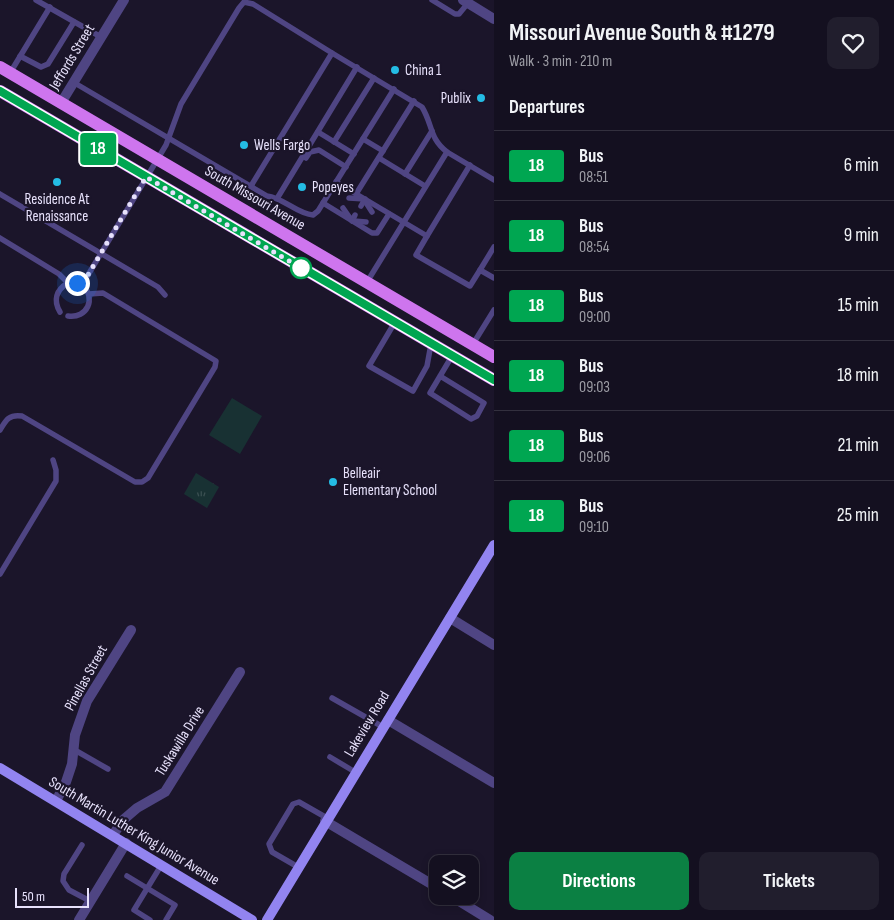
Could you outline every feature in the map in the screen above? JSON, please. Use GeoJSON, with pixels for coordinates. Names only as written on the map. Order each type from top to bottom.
{"type":"FeatureCollection","features":[{"type":"Feature","properties":{"kind":"main road","name":"South Missouri Avenue"},"geometry":{"type":"LineString","coordinates":[[5,70],[494,357]]}},
{"type":"Feature","properties":{"kind":"main road"},"geometry":{"type":"LineString","coordinates":[[0,91],[494,380]]}},
{"type":"Feature","properties":{"kind":"street","name":"Jeffords Street"},"geometry":{"type":"LineString","coordinates":[[61,103],[124,0]]}},
{"type":"Feature","properties":{"kind":"street"},"geometry":{"type":"LineString","coordinates":[[467,1],[494,18]]}},
{"type":"Feature","properties":{"kind":"street","name":"Lakeview Road"},"geometry":{"type":"LineString","coordinates":[[267,920],[494,545]]}},
{"type":"Feature","properties":{"kind":"street"},"geometry":{"type":"LineString","coordinates":[[450,618],[494,645]]}},
{"type":"Feature","properties":{"kind":"street","name":"Pinellas Street"},"geometry":{"type":"LineString","coordinates":[[56,801],[66,782],[75,735],[87,701],[131,630]]}},
{"type":"Feature","properties":{"kind":"street","name":"Tuskawilla Drive"},"geometry":{"type":"LineString","coordinates":[[113,835],[123,820],[138,808],[165,792],[240,672]]}},
{"type":"Feature","properties":{"kind":"street"},"geometry":{"type":"LineString","coordinates":[[385,723],[494,783]]}},
{"type":"Feature","properties":{"kind":"street","name":"South Martin Luther King Junior Avenue"},"geometry":{"type":"LineString","coordinates":[[0,768],[252,920]]}},
{"type":"Feature","properties":{"kind":"street"},"geometry":{"type":"LineString","coordinates":[[326,820],[429,883]]}},
{"type":"Feature","properties":{"kind":"street"},"geometry":{"type":"LineString","coordinates":[[79,920],[126,843]]}},
{"type":"Feature","properties":{"kind":"street"},"geometry":{"type":"LineString","coordinates":[[466,905],[490,920]]}},
{"type":"Feature","properties":{"kind":"lane"},"geometry":{"type":"LineString","coordinates":[[36,0],[101,37]]}},
{"type":"Feature","properties":{"kind":"lane"},"geometry":{"type":"LineString","coordinates":[[432,0],[455,14],[459,14],[467,1]]}},
{"type":"Feature","properties":{"kind":"lane"},"geometry":{"type":"LineString","coordinates":[[82,285],[157,160],[169,136],[181,104],[238,8],[244,2],[252,4],[414,101],[422,107],[429,118],[437,144],[494,180]]}},
{"type":"Feature","properties":{"kind":"lane"},"geometry":{"type":"LineString","coordinates":[[5,70],[20,56],[50,7]]}},
{"type":"Feature","properties":{"kind":"lane"},"geometry":{"type":"LineString","coordinates":[[20,56],[41,68],[48,64],[74,22]]}},
{"type":"Feature","properties":{"kind":"lane"},"geometry":{"type":"LineString","coordinates":[[250,186],[332,52]]}},
{"type":"Feature","properties":{"kind":"lane"},"geometry":{"type":"LineString","coordinates":[[280,198],[357,67]]}},
{"type":"Feature","properties":{"kind":"lane"},"geometry":{"type":"LineString","coordinates":[[334,142],[374,78]]}},
{"type":"Feature","properties":{"kind":"lane"},"geometry":{"type":"LineString","coordinates":[[73,82],[169,136],[267,196],[280,198],[307,214],[313,215],[346,167],[394,89]]}},
{"type":"Feature","properties":{"kind":"lane"},"geometry":{"type":"LineString","coordinates":[[356,194],[414,101]]}},
{"type":"Feature","properties":{"kind":"lane"},"geometry":{"type":"LineString","coordinates":[[405,174],[432,131]]}},
{"type":"Feature","properties":{"kind":"lane"},"geometry":{"type":"LineString","coordinates":[[318,132],[354,154]]}},
{"type":"Feature","properties":{"kind":"lane"},"geometry":{"type":"LineString","coordinates":[[363,139],[383,151]]}},
{"type":"Feature","properties":{"kind":"lane"},"geometry":{"type":"LineString","coordinates":[[280,198],[310,152],[315,150],[346,167]]}},
{"type":"Feature","properties":{"kind":"lane"},"geometry":{"type":"LineString","coordinates":[[366,283],[447,152]]}},
{"type":"Feature","properties":{"kind":"lane"},"geometry":{"type":"LineString","coordinates":[[379,158],[425,186]]}},
{"type":"Feature","properties":{"kind":"lane"},"geometry":{"type":"LineString","coordinates":[[470,165],[416,255],[470,286],[494,247]]}},
{"type":"Feature","properties":{"kind":"lane"},"geometry":{"type":"LineString","coordinates":[[336,182],[427,236]]}},
{"type":"Feature","properties":{"kind":"lane"},"geometry":{"type":"LineString","coordinates":[[0,194],[158,287],[165,295]]}},
{"type":"Feature","properties":{"kind":"lane"},"geometry":{"type":"LineString","coordinates":[[349,198],[365,200]]}},
{"type":"Feature","properties":{"kind":"lane"},"geometry":{"type":"LineString","coordinates":[[361,206],[365,200]]}},
{"type":"Feature","properties":{"kind":"lane"},"geometry":{"type":"LineString","coordinates":[[365,200],[372,212]]}},
{"type":"Feature","properties":{"kind":"lane"},"geometry":{"type":"LineString","coordinates":[[322,203],[366,222]]}},
{"type":"Feature","properties":{"kind":"lane"},"geometry":{"type":"LineString","coordinates":[[343,208],[372,233],[377,233],[389,214]]}},
{"type":"Feature","properties":{"kind":"lane"},"geometry":{"type":"LineString","coordinates":[[0,238],[60,274],[68,284]]}},
{"type":"Feature","properties":{"kind":"lane"},"geometry":{"type":"LineString","coordinates":[[480,270],[494,278]]}},
{"type":"Feature","properties":{"kind":"lane"},"geometry":{"type":"LineString","coordinates":[[60,312],[56,302],[58,290],[68,284],[82,285],[89,294],[90,300],[86,310],[75,317],[68,316]]}},
{"type":"Feature","properties":{"kind":"lane"},"geometry":{"type":"LineString","coordinates":[[0,430],[6,419],[14,415],[22,416],[135,482],[142,482],[148,478],[215,367],[216,361],[103,293],[89,294]]}},
{"type":"Feature","properties":{"kind":"lane"},"geometry":{"type":"LineString","coordinates":[[472,344],[494,310]]}},
{"type":"Feature","properties":{"kind":"lane"},"geometry":{"type":"LineString","coordinates":[[395,322],[369,366],[413,391],[428,366],[431,344]]}},
{"type":"Feature","properties":{"kind":"lane"},"geometry":{"type":"LineString","coordinates":[[440,376],[484,403],[477,416],[471,419],[430,393],[440,376],[452,356]]}},
{"type":"Feature","properties":{"kind":"lane"},"geometry":{"type":"LineString","coordinates":[[0,574],[56,481],[56,470],[52,460]]}},
{"type":"Feature","properties":{"kind":"lane"},"geometry":{"type":"LineString","coordinates":[[332,698],[385,723]]}},
{"type":"Feature","properties":{"kind":"lane"},"geometry":{"type":"LineString","coordinates":[[73,749],[108,769]]}},
{"type":"Feature","properties":{"kind":"lane"},"geometry":{"type":"LineString","coordinates":[[330,757],[356,772]]}},
{"type":"Feature","properties":{"kind":"lane"},"geometry":{"type":"LineString","coordinates":[[298,867],[272,852],[269,844],[293,804],[299,802],[326,820]]}},
{"type":"Feature","properties":{"kind":"lane"},"geometry":{"type":"LineString","coordinates":[[82,845],[64,874],[63,881],[69,890],[90,901]]}},
{"type":"Feature","properties":{"kind":"lane"},"geometry":{"type":"LineString","coordinates":[[150,920],[134,910],[162,864]]}},
{"type":"Feature","properties":{"kind":"lane"},"geometry":{"type":"LineString","coordinates":[[126,876],[175,905],[166,920]]}},
{"type":"Feature","properties":{"kind":"green space"},"geometry":{"type":"Polygon","coordinates":[[[232,398],[262,416],[240,454],[209,435],[232,398]]]}},
{"type":"Feature","properties":{"kind":"green space"},"geometry":{"type":"Polygon","coordinates":[[[196,473],[219,487],[207,508],[184,494],[196,473]]]}},
{"type":"Feature","properties":{"kind":"bus line","name":"18"},"geometry":{"type":"LineString","coordinates":[[0,91],[494,380]]}},
{"type":"Feature","properties":{"kind":"place","name":"China 1"},"geometry":{"type":"Point","coordinates":[395,70]}},
{"type":"Feature","properties":{"kind":"place","name":"Publix"},"geometry":{"type":"Point","coordinates":[481,98]}},
{"type":"Feature","properties":{"kind":"place","name":"Wells Fargo"},"geometry":{"type":"Point","coordinates":[244,145]}},
{"type":"Feature","properties":{"kind":"place","name":"Residence At Renaissance"},"geometry":{"type":"Point","coordinates":[57,182]}},
{"type":"Feature","properties":{"kind":"place","name":"Popeyes"},"geometry":{"type":"Point","coordinates":[302,187]}},
{"type":"Feature","properties":{"kind":"place","name":"Belleair Elementary School"},"geometry":{"type":"Point","coordinates":[333,482]}},
{"type":"Feature","properties":{"kind":"route"},"geometry":{"type":"LineString","coordinates":[[77,283],[82,285],[146,177],[301,268]]}}]}
